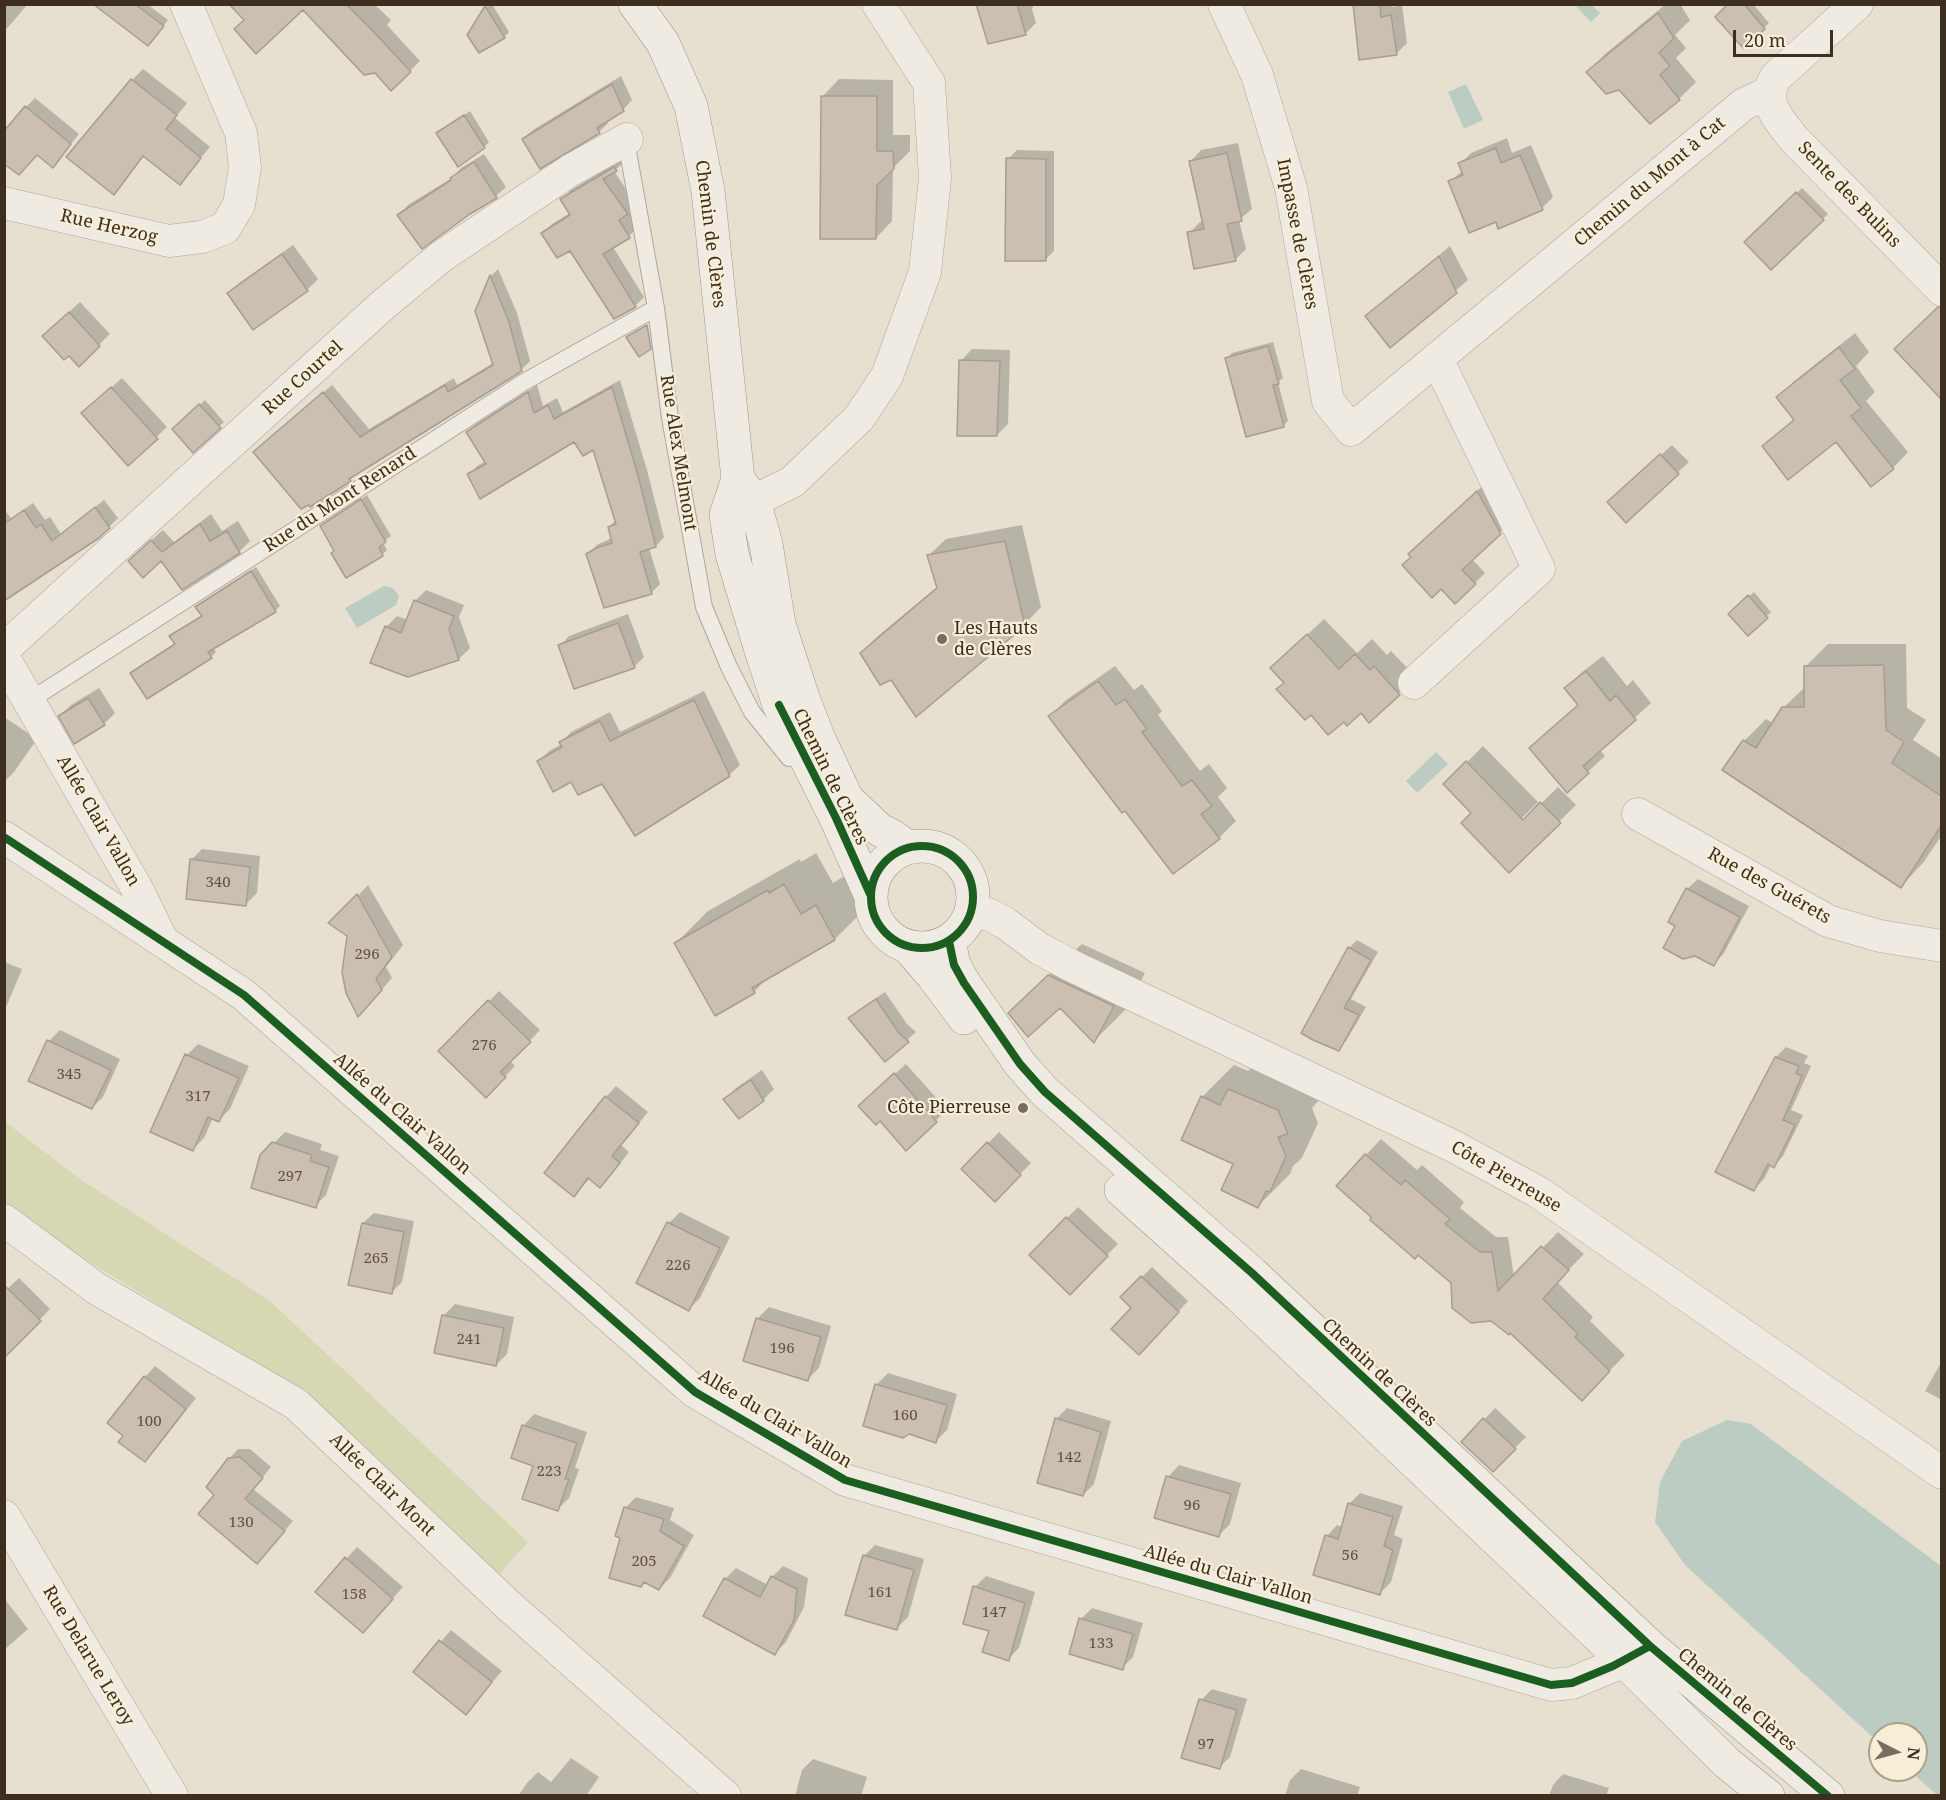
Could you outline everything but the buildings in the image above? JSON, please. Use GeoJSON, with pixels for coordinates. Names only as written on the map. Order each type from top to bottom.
{"type":"FeatureCollection","features":[{"type":"Feature","properties":{"kind":"street","name":"Rue Herzog"},"geometry":{"type":"LineString","coordinates":[[4,203],[169,241],[202,237],[225,228],[239,205],[244,166],[241,133],[186,4]]}},
{"type":"Feature","properties":{"kind":"street","name":"Chemin de Clères"},"geometry":{"type":"LineString","coordinates":[[635,4],[663,43],[691,106],[708,191],[739,498],[732,554],[779,705],[836,818],[870,894]]}},
{"type":"Feature","properties":{"kind":"street"},"geometry":{"type":"LineString","coordinates":[[739,498],[792,482],[859,418],[887,376],[925,272],[935,178],[929,83],[879,4]]}},
{"type":"Feature","properties":{"kind":"street","name":"Impasse de Clères"},"geometry":{"type":"LineString","coordinates":[[1224,4],[1257,75],[1291,188],[1328,401],[1351,430]]}},
{"type":"Feature","properties":{"kind":"street"},"geometry":{"type":"LineString","coordinates":[[1770,92],[1772,84],[1783,70],[1857,4]]}},
{"type":"Feature","properties":{"kind":"street","name":"Chemin du Mont à Cat"},"geometry":{"type":"LineString","coordinates":[[1351,430],[1744,104],[1770,92]]}},
{"type":"Feature","properties":{"kind":"street","name":"Sente des Bulins"},"geometry":{"type":"LineString","coordinates":[[1770,92],[1773,111],[1795,140],[1941,290]]}},
{"type":"Feature","properties":{"kind":"street","name":"Rue Courtel"},"geometry":{"type":"LineString","coordinates":[[4,649],[375,312],[441,256],[625,133]]}},
{"type":"Feature","properties":{"kind":"street"},"geometry":{"type":"LineString","coordinates":[[1414,682],[1539,569],[1437,359]]}},
{"type":"Feature","properties":{"kind":"street","name":"Chemin de Clères"},"geometry":{"type":"LineString","coordinates":[[739,498],[765,544],[779,624],[818,737],[848,799],[880,830],[907,847]]}},
{"type":"Feature","properties":{"kind":"street"},"geometry":{"type":"LineString","coordinates":[[4,658],[29,701]]}},
{"type":"Feature","properties":{"kind":"street","name":"Allée Clair Vallon"},"geometry":{"type":"LineString","coordinates":[[29,701],[136,887],[163,941]]}},
{"type":"Feature","properties":{"kind":"street","name":"Rue des Guérets"},"geometry":{"type":"LineString","coordinates":[[1638,814],[1828,921],[1880,936],[1941,946]]}},
{"type":"Feature","properties":{"kind":"street","name":"Allée du Clair Vallon"},"geometry":{"type":"LineString","coordinates":[[4,837],[244,995],[695,1392],[844,1480],[1551,1684],[1572,1683],[1636,1653]]}},
{"type":"Feature","properties":{"kind":"street"},"geometry":{"type":"LineString","coordinates":[[925,845],[943,849],[959,860],[969,876],[973,894],[966,924],[942,945],[924,948],[907,946],[895,941],[876,921],[871,908],[870,894],[873,878],[892,854],[907,847],[925,845]]}},
{"type":"Feature","properties":{"kind":"street","name":"Côte Pierreuse"},"geometry":{"type":"LineString","coordinates":[[970,913],[988,914],[1005,923],[1040,949],[1074,967],[1453,1146],[1538,1192],[1941,1473]]}},
{"type":"Feature","properties":{"kind":"street","name":"Chemin de Clères"},"geometry":{"type":"LineString","coordinates":[[949,941],[954,965],[964,983],[1020,1064],[1045,1092],[1252,1274],[1636,1653],[1727,1763],[1768,1796]]}},
{"type":"Feature","properties":{"kind":"street","name":"Chemin de Clères"},"geometry":{"type":"LineString","coordinates":[[907,946],[933,976],[1008,1076],[1040,1114],[1071,1145],[1636,1653],[1828,1796]]}},
{"type":"Feature","properties":{"kind":"street","name":"Allée Clair Mont"},"geometry":{"type":"LineString","coordinates":[[4,1220],[98,1289],[296,1404],[508,1605],[725,1796]]}},
{"type":"Feature","properties":{"kind":"street","name":"Rue Delarue Leroy"},"geometry":{"type":"LineString","coordinates":[[4,1516],[172,1796]]}},
{"type":"Feature","properties":{"kind":"lane","name":"Rue Alex Melmont"},"geometry":{"type":"LineString","coordinates":[[625,133],[656,308],[670,418],[704,607],[729,667],[752,712],[789,758]]}},
{"type":"Feature","properties":{"kind":"lane","name":"Rue du Mont Renard"},"geometry":{"type":"LineString","coordinates":[[29,701],[524,382],[656,308]]}},
{"type":"Feature","properties":{"kind":"green space"},"geometry":{"type":"Polygon","coordinates":[[[4,1121],[83,1181],[270,1301],[528,1542],[499,1574],[360,1445],[279,1379],[80,1256],[5,1206],[4,1121]]]}},
{"type":"Feature","properties":{"kind":"shaded area"},"geometry":{"type":"Polygon","coordinates":[[[1575,5],[1592,5],[1600,13],[1591,22],[1575,5]]]}},
{"type":"Feature","properties":{"kind":"shaded area"},"geometry":{"type":"Polygon","coordinates":[[[1466,84],[1483,120],[1464,129],[1448,92],[1466,84]]]}},
{"type":"Feature","properties":{"kind":"shaded area"},"geometry":{"type":"Polygon","coordinates":[[[384,586],[393,588],[399,596],[396,605],[357,628],[345,608],[384,586]]]}},
{"type":"Feature","properties":{"kind":"shaded area"},"geometry":{"type":"Polygon","coordinates":[[[1436,752],[1448,764],[1417,793],[1406,781],[1436,752]]]}},
{"type":"Feature","properties":{"kind":"shaded area"},"geometry":{"type":"Polygon","coordinates":[[[1727,1420],[1751,1424],[1941,1566],[1941,1795],[1937,1795],[1922,1782],[1928,1782],[1928,1722],[1868,1722],[1868,1733],[1685,1565],[1655,1522],[1660,1482],[1682,1441],[1727,1420]]]}},
{"type":"Feature","properties":{"kind":"cycle path"},"geometry":{"type":"LineString","coordinates":[[779,705],[836,818],[870,894]]}},
{"type":"Feature","properties":{"kind":"cycle path"},"geometry":{"type":"LineString","coordinates":[[4,837],[244,995],[695,1392],[845,1480],[1551,1685],[1572,1683],[1613,1666],[1650,1646]]}},
{"type":"Feature","properties":{"kind":"cycle path"},"geometry":{"type":"LineString","coordinates":[[922,846],[951,854],[965,868],[973,897],[965,926],[951,940],[922,948],[893,940],[879,926],[871,897],[879,868],[893,854],[922,846]]}},
{"type":"Feature","properties":{"kind":"cycle path"},"geometry":{"type":"LineString","coordinates":[[949,941],[954,965],[964,983],[1020,1064],[1045,1092],[1252,1273],[1650,1646],[1828,1796]]}},
{"type":"Feature","properties":{"kind":"place","name":"Les Hauts de Clères"},"geometry":{"type":"Point","coordinates":[942,639]}},
{"type":"Feature","properties":{"kind":"place","name":"Côte Pierreuse"},"geometry":{"type":"Point","coordinates":[1023,1108]}}]}
